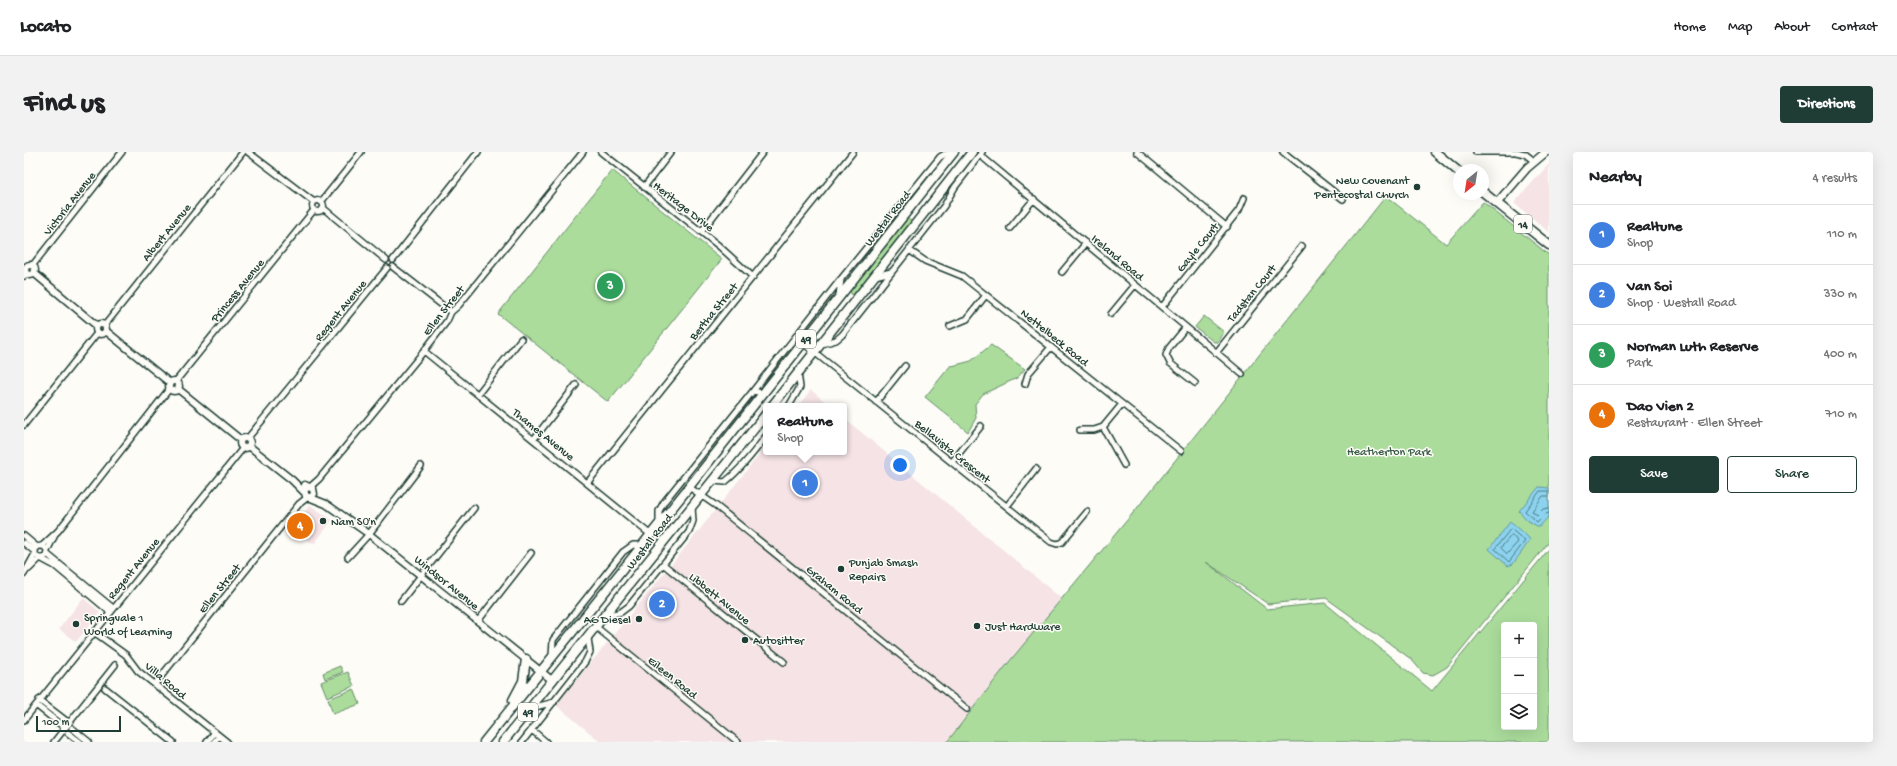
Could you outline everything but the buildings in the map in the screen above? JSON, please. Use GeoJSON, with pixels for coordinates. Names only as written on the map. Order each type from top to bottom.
{"type":"FeatureCollection","features":[{"type":"Feature","properties":{"kind":"main road","name":"49"},"geometry":{"type":"LineString","coordinates":[[774,403],[972,152]]}},
{"type":"Feature","properties":{"kind":"main road"},"geometry":{"type":"LineString","coordinates":[[1435,152],[1453,167]]}},
{"type":"Feature","properties":{"kind":"main road"},"geometry":{"type":"LineString","coordinates":[[1497,203],[1522,172],[1546,152]]}},
{"type":"Feature","properties":{"kind":"main road","name":"Westall Road"},"geometry":{"type":"LineString","coordinates":[[484,742],[777,377],[953,153]]}},
{"type":"Feature","properties":{"kind":"main road","name":"14"},"geometry":{"type":"LineString","coordinates":[[1489,197],[1549,244]]}},
{"type":"Feature","properties":{"kind":"main road"},"geometry":{"type":"LineString","coordinates":[[777,377],[788,386]]}},
{"type":"Feature","properties":{"kind":"main road","name":"Westall Road"},"geometry":{"type":"LineString","coordinates":[[503,742],[588,638],[763,418]]}},
{"type":"Feature","properties":{"kind":"main road"},"geometry":{"type":"LineString","coordinates":[[506,714],[523,681],[526,659]]}},
{"type":"Feature","properties":{"kind":"street","name":"Victoria Avenue"},"geometry":{"type":"LineString","coordinates":[[27,269],[122,152]]}},
{"type":"Feature","properties":{"kind":"street"},"geometry":{"type":"LineString","coordinates":[[243,152],[248,152],[314,202],[318,201],[386,260],[393,260]]}},
{"type":"Feature","properties":{"kind":"street","name":"Albert Avenue"},"geometry":{"type":"LineString","coordinates":[[105,328],[243,152]]}},
{"type":"Feature","properties":{"kind":"street"},"geometry":{"type":"LineString","coordinates":[[314,202],[312,206],[314,210],[319,211],[361,152]]}},
{"type":"Feature","properties":{"kind":"street"},"geometry":{"type":"LineString","coordinates":[[393,267],[393,260],[478,152]]}},
{"type":"Feature","properties":{"kind":"street","name":"Ellen Street"},"geometry":{"type":"LineString","coordinates":[[155,684],[447,322],[451,312],[459,305],[583,152]]}},
{"type":"Feature","properties":{"kind":"street","name":"Heritage Drive"},"geometry":{"type":"LineString","coordinates":[[601,152],[701,232],[753,277]]}},
{"type":"Feature","properties":{"kind":"street"},"geometry":{"type":"LineString","coordinates":[[644,187],[671,152]]}},
{"type":"Feature","properties":{"kind":"street"},"geometry":{"type":"LineString","coordinates":[[701,232],[763,152]]}},
{"type":"Feature","properties":{"kind":"street","name":"Bertha Street"},"geometry":{"type":"LineString","coordinates":[[588,482],[853,152]]}},
{"type":"Feature","properties":{"kind":"street"},"geometry":{"type":"LineString","coordinates":[[1137,152],[1227,226]]}},
{"type":"Feature","properties":{"kind":"street"},"geometry":{"type":"LineString","coordinates":[[1283,152],[1343,199]]}},
{"type":"Feature","properties":{"kind":"street"},"geometry":{"type":"LineString","coordinates":[[1476,152],[1515,152],[1525,154],[1534,161]]}},
{"type":"Feature","properties":{"kind":"street","name":"Westall Road"},"geometry":{"type":"LineString","coordinates":[[659,525],[659,511],[664,502],[938,158],[945,154],[953,153]]}},
{"type":"Feature","properties":{"kind":"street"},"geometry":{"type":"LineString","coordinates":[[822,344],[840,338],[944,206],[955,187],[981,153]]}},
{"type":"Feature","properties":{"kind":"street","name":"Ireland Road"},"geometry":{"type":"LineString","coordinates":[[981,153],[1034,200],[1242,374]]}},
{"type":"Feature","properties":{"kind":"street","name":"Gayle Court"},"geometry":{"type":"LineString","coordinates":[[1162,307],[1227,226],[1239,210],[1244,198]]}},
{"type":"Feature","properties":{"kind":"street"},"geometry":{"type":"LineString","coordinates":[[1010,228],[1034,200]]}},
{"type":"Feature","properties":{"kind":"street","name":"Princess Avenue"},"geometry":{"type":"LineString","coordinates":[[24,574],[47,553],[58,531],[172,384],[314,210]]}},
{"type":"Feature","properties":{"kind":"street"},"geometry":{"type":"LineString","coordinates":[[1062,272],[1086,243]]}},
{"type":"Feature","properties":{"kind":"street","name":"Tadstan Court"},"geometry":{"type":"LineString","coordinates":[[1216,353],[1302,246]]}},
{"type":"Feature","properties":{"kind":"street","name":"Nettelbeck Road"},"geometry":{"type":"LineString","coordinates":[[909,250],[925,261],[958,274],[1051,346],[1181,451]]}},
{"type":"Feature","properties":{"kind":"street"},"geometry":{"type":"LineString","coordinates":[[386,260],[384,264],[387,268],[393,267],[451,312]]}},
{"type":"Feature","properties":{"kind":"street","name":"Regent Avenue"},"geometry":{"type":"LineString","coordinates":[[244,440],[387,268]]}},
{"type":"Feature","properties":{"kind":"street"},"geometry":{"type":"LineString","coordinates":[[27,269],[35,269],[34,273],[98,329]]}},
{"type":"Feature","properties":{"kind":"street"},"geometry":{"type":"LineString","coordinates":[[875,276],[894,270]]}},
{"type":"Feature","properties":{"kind":"street"},"geometry":{"type":"LineString","coordinates":[[839,297],[841,279]]}},
{"type":"Feature","properties":{"kind":"street"},"geometry":{"type":"LineString","coordinates":[[1111,314],[1135,285]]}},
{"type":"Feature","properties":{"kind":"street"},"geometry":{"type":"LineString","coordinates":[[950,326],[966,319],[986,295]]}},
{"type":"Feature","properties":{"kind":"street"},"geometry":{"type":"LineString","coordinates":[[24,425],[102,324],[172,384],[174,391],[178,389],[244,440],[240,443],[246,447]]}},
{"type":"Feature","properties":{"kind":"street"},"geometry":{"type":"LineString","coordinates":[[1186,327],[1169,348],[1166,355],[1170,363],[1195,383]]}},
{"type":"Feature","properties":{"kind":"street"},"geometry":{"type":"LineString","coordinates":[[478,394],[521,340]]}},
{"type":"Feature","properties":{"kind":"street","name":"Bellavista Crescent"},"geometry":{"type":"LineString","coordinates":[[803,343],[1051,542],[1057,544],[1064,541],[1087,512]]}},
{"type":"Feature","properties":{"kind":"street"},"geometry":{"type":"LineString","coordinates":[[1025,384],[1028,374],[1051,346]]}},
{"type":"Feature","properties":{"kind":"street","name":"Thames Avenue"},"geometry":{"type":"LineString","coordinates":[[424,350],[588,482],[651,535]]}},
{"type":"Feature","properties":{"kind":"street"},"geometry":{"type":"LineString","coordinates":[[876,402],[905,366]]}},
{"type":"Feature","properties":{"kind":"street"},"geometry":{"type":"LineString","coordinates":[[790,403],[800,387],[798,373]]}},
{"type":"Feature","properties":{"kind":"street"},"geometry":{"type":"LineString","coordinates":[[534,439],[576,385]]}},
{"type":"Feature","properties":{"kind":"street"},"geometry":{"type":"LineString","coordinates":[[753,391],[763,393]]}},
{"type":"Feature","properties":{"kind":"street"},"geometry":{"type":"LineString","coordinates":[[1080,430],[1094,430],[1103,427],[1122,404]]}},
{"type":"Feature","properties":{"kind":"street"},"geometry":{"type":"LineString","coordinates":[[952,462],[981,426]]}},
{"type":"Feature","properties":{"kind":"street"},"geometry":{"type":"LineString","coordinates":[[1103,427],[1124,465]]}},
{"type":"Feature","properties":{"kind":"street"},"geometry":{"type":"LineString","coordinates":[[713,481],[724,482],[737,473],[763,440]]}},
{"type":"Feature","properties":{"kind":"street","name":"Regent Avenue"},"geometry":{"type":"LineString","coordinates":[[24,720],[111,610],[246,447]]}},
{"type":"Feature","properties":{"kind":"street","name":"Windsor Avenue"},"geometry":{"type":"LineString","coordinates":[[246,447],[369,534],[553,681]]}},
{"type":"Feature","properties":{"kind":"street"},"geometry":{"type":"LineString","coordinates":[[348,557],[369,534],[421,466]]}},
{"type":"Feature","properties":{"kind":"street"},"geometry":{"type":"LineString","coordinates":[[1007,506],[1036,469]]}},
{"type":"Feature","properties":{"kind":"street","name":"Graham Road"},"geometry":{"type":"LineString","coordinates":[[689,487],[967,709]]}},
{"type":"Feature","properties":{"kind":"street","name":"Westall Road"},"geometry":{"type":"LineString","coordinates":[[605,616],[626,609],[689,532],[693,521],[692,507]]}},
{"type":"Feature","properties":{"kind":"street"},"geometry":{"type":"LineString","coordinates":[[401,601],[474,508]]}},
{"type":"Feature","properties":{"kind":"street","name":"Princess Avenue"},"geometry":{"type":"LineString","coordinates":[[24,574],[37,549],[58,531]]}},
{"type":"Feature","properties":{"kind":"street"},"geometry":{"type":"LineString","coordinates":[[24,536],[37,549],[41,559],[55,566],[111,610]]}},
{"type":"Feature","properties":{"kind":"street"},"geometry":{"type":"LineString","coordinates":[[24,543],[37,549],[46,548],[47,553],[111,610]]}},
{"type":"Feature","properties":{"kind":"street","name":"Westall Road"},"geometry":{"type":"LineString","coordinates":[[552,657],[553,640],[623,552],[633,545],[643,545]]}},
{"type":"Feature","properties":{"kind":"street"},"geometry":{"type":"LineString","coordinates":[[478,621],[530,553]]}},
{"type":"Feature","properties":{"kind":"street","name":"Libbett Avenue"},"geometry":{"type":"LineString","coordinates":[[663,564],[784,662]]}},
{"type":"Feature","properties":{"kind":"street","name":"Eileen Road"},"geometry":{"type":"LineString","coordinates":[[596,627],[738,742]]}},
{"type":"Feature","properties":{"kind":"street","name":"Villa Road"},"geometry":{"type":"LineString","coordinates":[[94,632],[126,655],[138,671],[227,742]]}},
{"type":"Feature","properties":{"kind":"street"},"geometry":{"type":"LineString","coordinates":[[522,742],[585,662],[590,652],[588,638]]}},
{"type":"Feature","properties":{"kind":"street"},"geometry":{"type":"LineString","coordinates":[[54,742],[68,728],[115,666]]}},
{"type":"Feature","properties":{"kind":"street"},"geometry":{"type":"LineString","coordinates":[[104,688],[173,742]]}},
{"type":"Feature","properties":{"kind":"street"},"geometry":{"type":"LineString","coordinates":[[39,700],[80,742]]}},
{"type":"Feature","properties":{"kind":"street"},"geometry":{"type":"LineString","coordinates":[[531,708],[554,702]]}},
{"type":"Feature","properties":{"kind":"street"},"geometry":{"type":"LineString","coordinates":[[36,705],[89,742]]}},
{"type":"Feature","properties":{"kind":"street"},"geometry":{"type":"LineString","coordinates":[[532,730],[546,742]]}},
{"type":"Feature","properties":{"kind":"street"},"geometry":{"type":"LineString","coordinates":[[207,742],[217,734]]}},
{"type":"Feature","properties":{"kind":"street"},"geometry":{"type":"LineString","coordinates":[[214,742],[217,734]]}},
{"type":"Feature","properties":{"kind":"shaded area"},"geometry":{"type":"Polygon","coordinates":[[[1549,164],[1549,232],[1514,203],[1549,164]]]}},
{"type":"Feature","properties":{"kind":"shaded area"},"geometry":{"type":"Polygon","coordinates":[[[811,390],[826,403],[800,403],[811,390]]]}},
{"type":"Feature","properties":{"kind":"shaded area"},"geometry":{"type":"Polygon","coordinates":[[[847,420],[1062,599],[1009,662],[947,742],[601,742],[556,705],[694,537],[763,450],[763,455],[847,455],[847,420]]]}},
{"type":"Feature","properties":{"kind":"shaded area"},"geometry":{"type":"Polygon","coordinates":[[[310,505],[332,520],[315,543],[310,542],[294,527],[310,505]]]}},
{"type":"Feature","properties":{"kind":"shaded area","name":"Springvale 1 World of Learning"},"geometry":{"type":"Polygon","coordinates":[[[83,598],[100,612],[76,642],[59,629],[83,598]]]}},
{"type":"Feature","properties":{"kind":"green space"},"geometry":{"type":"Polygon","coordinates":[[[612,170],[722,259],[608,402],[498,314],[612,170]]]}},
{"type":"Feature","properties":{"kind":"green space","name":"Heatherton Park"},"geometry":{"type":"Polygon","coordinates":[[[1386,196],[1446,244],[1483,202],[1549,255],[1549,542],[1447,667],[1433,675],[1423,673],[1411,659],[1326,598],[1268,604],[1206,562],[1267,609],[1325,603],[1432,691],[1549,549],[1549,742],[947,742],[1009,662],[1138,507],[1386,196]]]}},
{"type":"Feature","properties":{"kind":"green space"},"geometry":{"type":"Polygon","coordinates":[[[907,218],[912,222],[853,297],[850,291],[907,218]]]}},
{"type":"Feature","properties":{"kind":"green space"},"geometry":{"type":"Polygon","coordinates":[[[1204,316],[1224,332],[1217,342],[1214,342],[1195,327],[1204,316]]]}},
{"type":"Feature","properties":{"kind":"green space"},"geometry":{"type":"Polygon","coordinates":[[[991,345],[1025,369],[1017,378],[983,394],[975,404],[976,418],[968,432],[925,397],[951,365],[971,361],[991,345]]]}},
{"type":"Feature","properties":{"kind":"green space"},"geometry":{"type":"Polygon","coordinates":[[[340,666],[343,672],[325,679],[323,673],[340,666]]]}},
{"type":"Feature","properties":{"kind":"green space"},"geometry":{"type":"Polygon","coordinates":[[[348,672],[354,686],[327,697],[321,682],[348,672]]]}},
{"type":"Feature","properties":{"kind":"green space"},"geometry":{"type":"Polygon","coordinates":[[[354,689],[360,704],[333,714],[328,699],[354,689]]]}},
{"type":"Feature","properties":{"kind":"water"},"geometry":{"type":"Polygon","coordinates":[[[1539,487],[1549,488],[1549,516],[1539,527],[1528,521],[1519,511],[1539,487]]]}},
{"type":"Feature","properties":{"kind":"water"},"geometry":{"type":"Polygon","coordinates":[[[1510,522],[1530,540],[1513,564],[1508,566],[1489,549],[1510,522]]]}},
{"type":"Feature","properties":{"kind":"place","name":"New Covenant Pentecostal Church"},"geometry":{"type":"Point","coordinates":[1417,187]}},
{"type":"Feature","properties":{"kind":"place","name":"Norman Luth Reserve"},"geometry":{"type":"Point","coordinates":[610,286]}},
{"type":"Feature","properties":{"kind":"place","name":"Realtune"},"geometry":{"type":"Point","coordinates":[805,483]}},
{"type":"Feature","properties":{"kind":"place","name":"Nam Sơn"},"geometry":{"type":"Point","coordinates":[323,521]}},
{"type":"Feature","properties":{"kind":"place","name":"Dao Vien 2"},"geometry":{"type":"Point","coordinates":[300,526]}},
{"type":"Feature","properties":{"kind":"place","name":"Punjab Smash Repairs"},"geometry":{"type":"Point","coordinates":[841,569]}},
{"type":"Feature","properties":{"kind":"place","name":"Van Soi"},"geometry":{"type":"Point","coordinates":[662,604]}},
{"type":"Feature","properties":{"kind":"place","name":"AG Diesel"},"geometry":{"type":"Point","coordinates":[639,619]}},
{"type":"Feature","properties":{"kind":"place","name":"Springvale 1 World of Learning"},"geometry":{"type":"Point","coordinates":[76,624]}},
{"type":"Feature","properties":{"kind":"place","name":"Just Hardware"},"geometry":{"type":"Point","coordinates":[977,626]}},
{"type":"Feature","properties":{"kind":"place","name":"Autositter"},"geometry":{"type":"Point","coordinates":[745,640]}}]}
